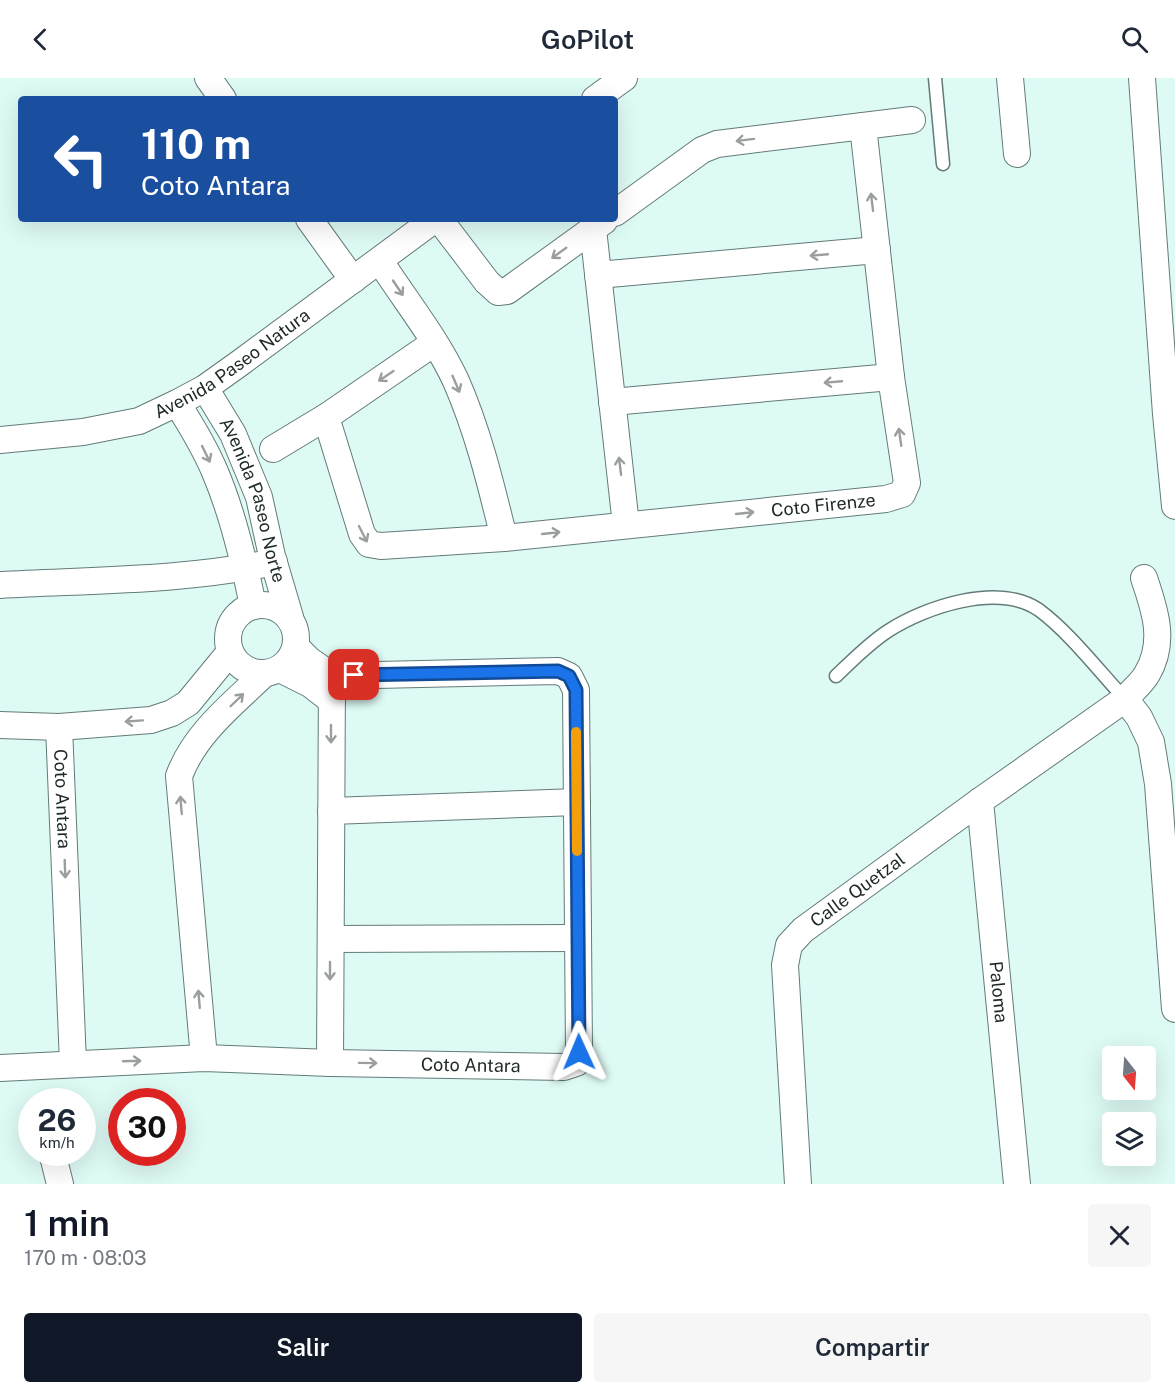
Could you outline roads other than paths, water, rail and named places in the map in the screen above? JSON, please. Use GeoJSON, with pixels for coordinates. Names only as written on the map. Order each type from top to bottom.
{"type":"FeatureCollection","features":[{"type":"Feature","properties":{"kind":"street"},"geometry":{"type":"LineString","coordinates":[[208,78],[221,96]]}},
{"type":"Feature","properties":{"kind":"street"},"geometry":{"type":"LineString","coordinates":[[600,96],[624,78]]}},
{"type":"Feature","properties":{"kind":"street"},"geometry":{"type":"LineString","coordinates":[[1010,78],[1017,154]]}},
{"type":"Feature","properties":{"kind":"street"},"geometry":{"type":"LineString","coordinates":[[1142,78],[1171,414],[1175,506]]}},
{"type":"Feature","properties":{"kind":"street"},"geometry":{"type":"LineString","coordinates":[[618,211],[702,150],[717,144],[912,120]]}},
{"type":"Feature","properties":{"kind":"street","name":"Coto Firenze"},"geometry":{"type":"LineString","coordinates":[[326,417],[362,534],[369,544],[381,546],[504,538],[886,499],[902,494],[907,483],[891,377],[863,126]]}},
{"type":"Feature","properties":{"kind":"street"},"geometry":{"type":"LineString","coordinates":[[311,222],[353,280]]}},
{"type":"Feature","properties":{"kind":"street","name":"Avenida Paseo Natura"},"geometry":{"type":"LineString","coordinates":[[0,440],[83,432],[139,421],[177,403],[205,388],[433,222]]}},
{"type":"Feature","properties":{"kind":"street"},"geometry":{"type":"LineString","coordinates":[[439,222],[486,282],[498,292],[507,291],[600,224]]}},
{"type":"Feature","properties":{"kind":"street"},"geometry":{"type":"LineString","coordinates":[[600,224],[598,275],[626,525]]}},
{"type":"Feature","properties":{"kind":"street"},"geometry":{"type":"LineString","coordinates":[[598,275],[877,250]]}},
{"type":"Feature","properties":{"kind":"street"},"geometry":{"type":"LineString","coordinates":[[380,261],[434,343],[455,380],[485,459],[504,538]]}},
{"type":"Feature","properties":{"kind":"street"},"geometry":{"type":"LineString","coordinates":[[273,449],[326,417],[434,343]]}},
{"type":"Feature","properties":{"kind":"street"},"geometry":{"type":"LineString","coordinates":[[612,402],[891,377]]}},
{"type":"Feature","properties":{"kind":"street","name":"Avenida Paseo Norte"},"geometry":{"type":"LineString","coordinates":[[205,388],[233,434],[259,497],[290,617]]}},
{"type":"Feature","properties":{"kind":"street","name":"Avenida Paseo Norte"},"geometry":{"type":"LineString","coordinates":[[177,403],[216,472],[245,568],[253,606]]}},
{"type":"Feature","properties":{"kind":"street"},"geometry":{"type":"LineString","coordinates":[[0,585],[199,574],[274,562]]}},
{"type":"Feature","properties":{"kind":"street","name":"Calle Quetzal"},"geometry":{"type":"LineString","coordinates":[[798,1184],[785,965],[789,945],[803,930],[1125,699],[1147,674],[1158,644],[1156,610],[1144,578]]}},
{"type":"Feature","properties":{"kind":"street"},"geometry":{"type":"LineString","coordinates":[[204,1058],[179,776],[186,759],[199,739],[272,671],[293,656],[297,636],[290,617],[277,607],[261,604],[253,606],[242,611],[234,619],[229,629],[230,652],[244,668],[254,673],[272,671],[310,684],[332,701]]}},
{"type":"Feature","properties":{"kind":"street"},"geometry":{"type":"LineString","coordinates":[[296,647],[309,660],[332,676],[330,1063]]}},
{"type":"Feature","properties":{"kind":"street","name":"Coto Antara"},"geometry":{"type":"LineString","coordinates":[[0,725],[59,727],[151,720],[172,713],[188,703],[230,652]]}},
{"type":"Feature","properties":{"kind":"street","name":"Coto Antara"},"geometry":{"type":"LineString","coordinates":[[59,727],[73,1063],[204,1058],[330,1063],[564,1067],[576,1063],[579,1052],[576,690],[569,676],[558,671],[332,676]]}},
{"type":"Feature","properties":{"kind":"street"},"geometry":{"type":"LineString","coordinates":[[1125,699],[1139,717],[1151,742],[1158,784],[1175,1009]]}},
{"type":"Feature","properties":{"kind":"street","name":"Paloma"},"geometry":{"type":"LineString","coordinates":[[980,801],[1017,1184]]}},
{"type":"Feature","properties":{"kind":"street"},"geometry":{"type":"LineString","coordinates":[[331,811],[577,802]]}},
{"type":"Feature","properties":{"kind":"street"},"geometry":{"type":"LineString","coordinates":[[331,939],[578,938]]}},
{"type":"Feature","properties":{"kind":"street"},"geometry":{"type":"LineString","coordinates":[[0,1068],[73,1063]]}},
{"type":"Feature","properties":{"kind":"lane"},"geometry":{"type":"LineString","coordinates":[[935,78],[943,164]]}},
{"type":"Feature","properties":{"kind":"lane"},"geometry":{"type":"LineString","coordinates":[[836,676],[879,638],[914,616],[943,606],[975,599],[995,598],[1022,602],[1038,610],[1060,628],[1125,699]]}}]}
